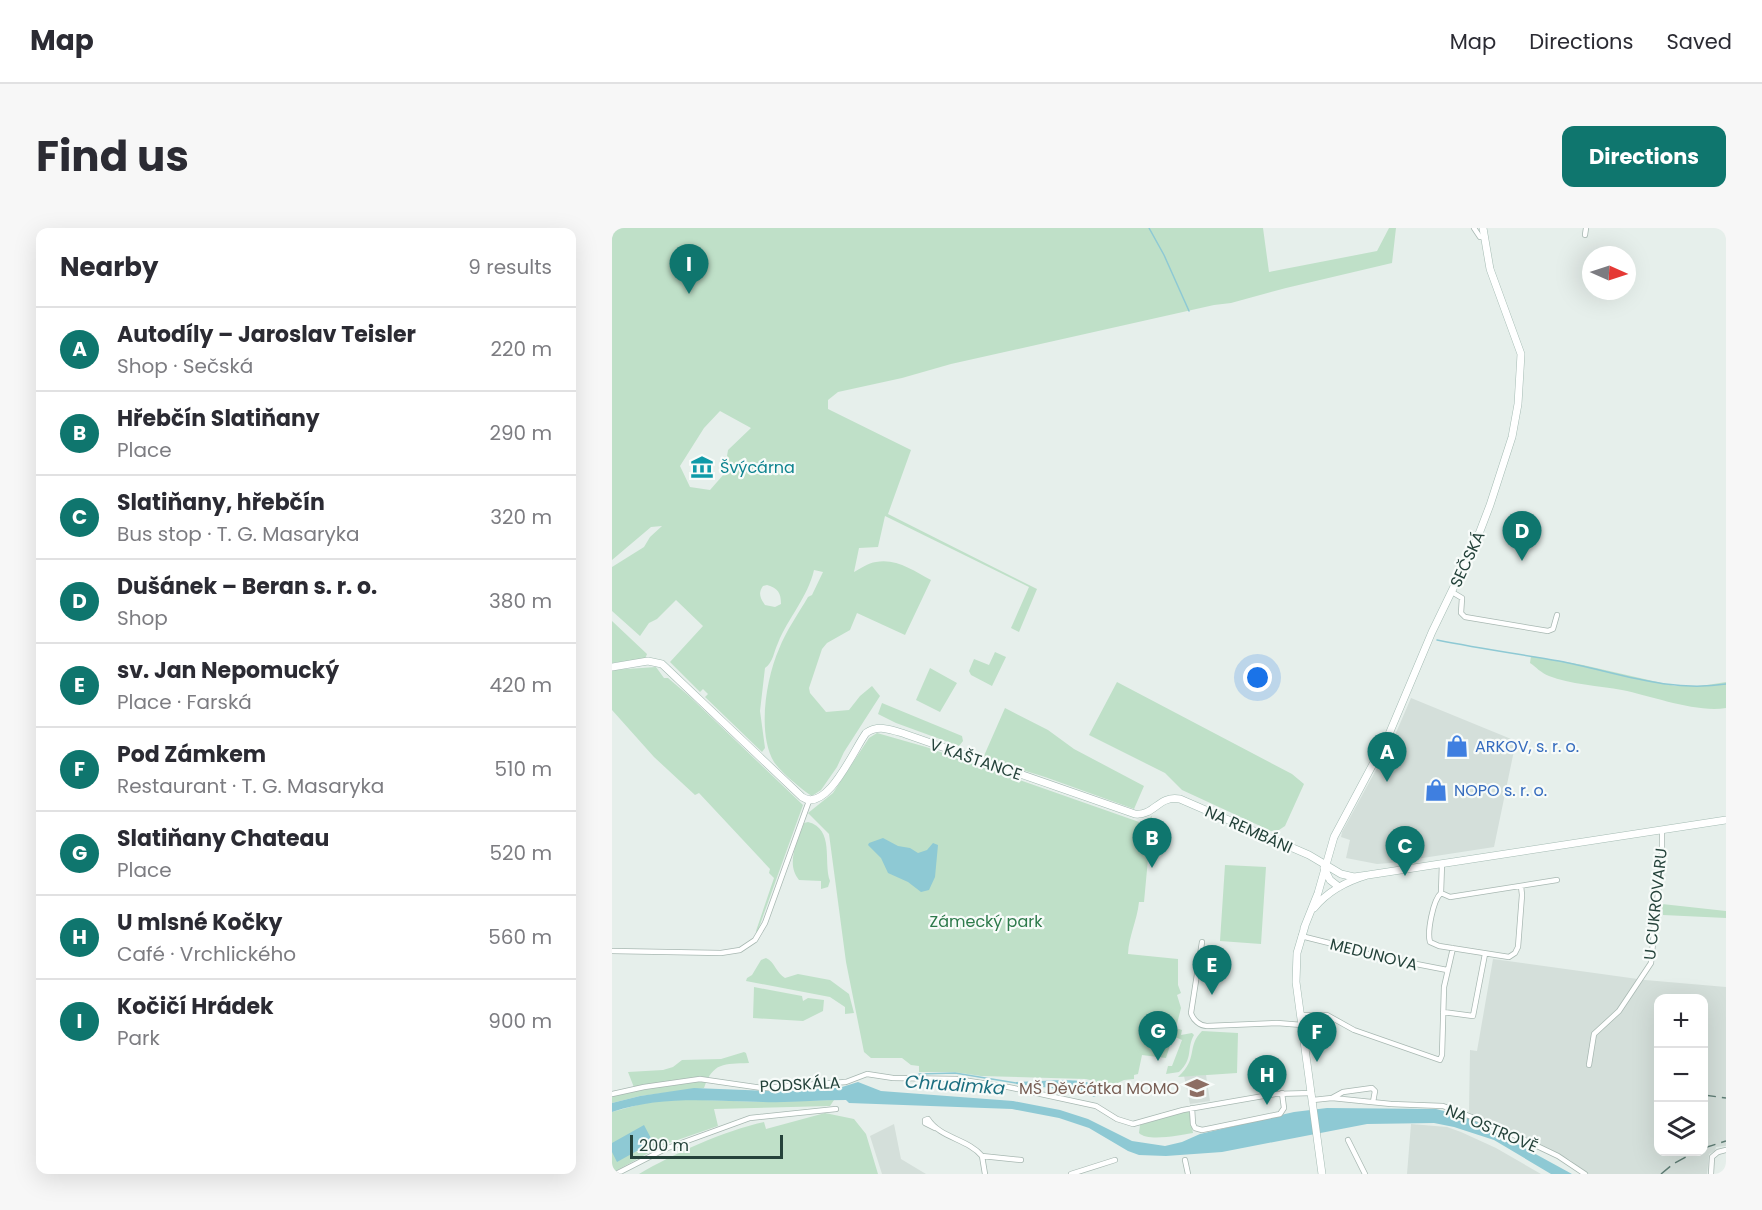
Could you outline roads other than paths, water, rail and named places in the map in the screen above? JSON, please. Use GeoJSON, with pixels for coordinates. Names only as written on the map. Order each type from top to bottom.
{"type":"FeatureCollection","features":[{"type":"Feature","properties":{"kind":"street"},"geometry":{"type":"LineString","coordinates":[[1474,228],[1480,237],[1484,237]]}},
{"type":"Feature","properties":{"kind":"street","name":"SEČSKÁ"},"geometry":{"type":"LineString","coordinates":[[1304,928],[1319,889],[1336,831],[1392,729],[1428,641],[1490,506],[1512,437],[1518,404],[1521,351],[1490,269],[1483,228]]}},
{"type":"Feature","properties":{"kind":"street"},"geometry":{"type":"LineString","coordinates":[[1585,235],[1586,228]]}},
{"type":"Feature","properties":{"kind":"street"},"geometry":{"type":"LineString","coordinates":[[1452,592],[1462,598],[1461,614],[1465,617],[1548,631],[1553,629],[1557,615]]}},
{"type":"Feature","properties":{"kind":"street"},"geometry":{"type":"LineString","coordinates":[[612,667],[652,661],[662,664],[802,797],[809,801],[765,923],[751,944],[740,950],[721,953],[612,951]]}},
{"type":"Feature","properties":{"kind":"street","name":"V KAŠTANCE"},"geometry":{"type":"LineString","coordinates":[[809,801],[816,800],[829,789],[864,736],[872,729],[879,728],[906,734],[1134,814],[1147,813],[1170,798]]}},
{"type":"Feature","properties":{"kind":"street","name":"NA REMBÁNI"},"geometry":{"type":"LineString","coordinates":[[1170,798],[1184,800],[1325,866]]}},
{"type":"Feature","properties":{"kind":"street"},"geometry":{"type":"LineString","coordinates":[[1325,866],[1351,876],[1368,875],[1726,820]]}},
{"type":"Feature","properties":{"kind":"street","name":"U CUKROVARU"},"geometry":{"type":"LineString","coordinates":[[1589,1065],[1593,1036],[1622,1007],[1652,960],[1662,830]]}},
{"type":"Feature","properties":{"kind":"street"},"geometry":{"type":"LineString","coordinates":[[1442,863],[1441,892],[1450,897],[1557,880]]}},
{"type":"Feature","properties":{"kind":"street"},"geometry":{"type":"LineString","coordinates":[[1325,866],[1330,880],[1339,887]]}},
{"type":"Feature","properties":{"kind":"street"},"geometry":{"type":"LineString","coordinates":[[1335,871],[1340,877],[1339,887]]}},
{"type":"Feature","properties":{"kind":"street"},"geometry":{"type":"LineString","coordinates":[[1320,1174],[1296,964],[1301,936],[1319,902],[1339,887],[1368,875]]}},
{"type":"Feature","properties":{"kind":"street","name":"MEDUNOVA"},"geometry":{"type":"LineString","coordinates":[[1441,892],[1435,903],[1429,940],[1436,945],[1509,957],[1516,952],[1521,886]]}},
{"type":"Feature","properties":{"kind":"street","name":"MEDUNOVA"},"geometry":{"type":"LineString","coordinates":[[1301,936],[1357,950],[1370,956],[1447,970]]}},
{"type":"Feature","properties":{"kind":"street"},"geometry":{"type":"LineString","coordinates":[[1202,942],[1191,1015],[1203,1026],[1277,1023],[1302,1025]]}},
{"type":"Feature","properties":{"kind":"street"},"geometry":{"type":"LineString","coordinates":[[1301,1015],[1327,1015],[1354,1030],[1440,1060],[1447,970],[1453,948]]}},
{"type":"Feature","properties":{"kind":"street"},"geometry":{"type":"LineString","coordinates":[[1443,1012],[1473,1016],[1485,954]]}},
{"type":"Feature","properties":{"kind":"street","name":"PODSKÁLA"},"geometry":{"type":"LineString","coordinates":[[612,1094],[700,1079],[762,1088],[847,1082],[867,1074],[893,1078],[962,1080],[1094,1106],[1130,1124],[1192,1108]]}},
{"type":"Feature","properties":{"kind":"street","name":"NA OSTROVĚ"},"geometry":{"type":"LineString","coordinates":[[1332,1098],[1343,1092],[1372,1088],[1375,1091],[1373,1102]]}},
{"type":"Feature","properties":{"kind":"street"},"geometry":{"type":"LineString","coordinates":[[1192,1108],[1195,1128],[1202,1130],[1280,1114],[1284,1108],[1282,1093]]}},
{"type":"Feature","properties":{"kind":"street","name":"NA OSTROVĚ"},"geometry":{"type":"LineString","coordinates":[[1192,1108],[1282,1093],[1313,1099],[1433,1104],[1451,1108],[1495,1126],[1572,1164],[1585,1174]]}},
{"type":"Feature","properties":{"kind":"street"},"geometry":{"type":"LineString","coordinates":[[616,1174],[659,1151],[750,1118],[836,1109]]}},
{"type":"Feature","properties":{"kind":"street"},"geometry":{"type":"LineString","coordinates":[[934,1128],[975,1149],[982,1156],[985,1174]]}},
{"type":"Feature","properties":{"kind":"street"},"geometry":{"type":"LineString","coordinates":[[1348,1140],[1365,1174]]}},
{"type":"Feature","properties":{"kind":"street"},"geometry":{"type":"LineString","coordinates":[[1711,1174],[1712,1157],[1726,1150]]}},
{"type":"Feature","properties":{"kind":"street"},"geometry":{"type":"LineString","coordinates":[[982,1156],[1021,1160]]}},
{"type":"Feature","properties":{"kind":"street"},"geometry":{"type":"LineString","coordinates":[[1071,1174],[1115,1160]]}},
{"type":"Feature","properties":{"kind":"street"},"geometry":{"type":"LineString","coordinates":[[1185,1160],[1188,1174]]}},
{"type":"Feature","properties":{"kind":"water"},"geometry":{"type":"Polygon","coordinates":[[[883,838],[918,853],[927,850],[933,843],[938,845],[935,877],[929,890],[921,892],[908,882],[888,873],[881,858],[868,845],[883,838]]]}},
{"type":"Feature","properties":{"kind":"water"},"geometry":{"type":"Polygon","coordinates":[[[1063,1080],[1092,1084],[1099,1090],[1098,1095],[1094,1097],[1086,1092],[1016,1084],[1016,1082],[1063,1080]]]}},
{"type":"Feature","properties":{"kind":"water"},"geometry":{"type":"Polygon","coordinates":[[[858,1082],[881,1091],[1013,1101],[1060,1110],[1088,1119],[1132,1141],[1165,1146],[1200,1134],[1294,1112],[1327,1108],[1436,1109],[1477,1122],[1572,1174],[1551,1174],[1494,1140],[1434,1123],[1367,1124],[1222,1152],[1166,1156],[1139,1155],[1089,1128],[1059,1118],[1012,1109],[849,1103],[846,1100],[773,1102],[687,1100],[649,1103],[612,1112],[612,1103],[640,1096],[694,1088],[769,1091],[842,1087],[858,1082]]]}},
{"type":"Feature","properties":{"kind":"water"},"geometry":{"type":"Polygon","coordinates":[[[644,1125],[653,1142],[617,1162],[612,1152],[612,1143],[644,1125]]]}},
{"type":"Feature","properties":{"kind":"waterway"},"geometry":{"type":"LineString","coordinates":[[1149,228],[1189,311]]}},
{"type":"Feature","properties":{"kind":"waterway"},"geometry":{"type":"LineString","coordinates":[[1437,640],[1559,661],[1662,684],[1683,686],[1726,684]]}},
{"type":"Feature","properties":{"kind":"waterway","name":"Chrudimka"},"geometry":{"type":"LineString","coordinates":[[919,1074],[955,1073],[1016,1083]]}},
{"type":"Feature","properties":{"kind":"railway"},"geometry":{"type":"LineString","coordinates":[[1708,1096],[1726,1098]]}},
{"type":"Feature","properties":{"kind":"railway"},"geometry":{"type":"LineString","coordinates":[[1708,1147],[1726,1141]]}},
{"type":"Feature","properties":{"kind":"railway"},"geometry":{"type":"LineString","coordinates":[[1661,1174],[1688,1156]]}},
{"type":"Feature","properties":{"kind":"place","name":"Kočičí Hrádek"},"geometry":{"type":"Point","coordinates":[689,294]}},
{"type":"Feature","properties":{"kind":"place","name":"Švýcárna"},"geometry":{"type":"Point","coordinates":[702,467]}},
{"type":"Feature","properties":{"kind":"place","name":"Dušánek – Beran s. r. o."},"geometry":{"type":"Point","coordinates":[1522,561]}},
{"type":"Feature","properties":{"kind":"place","name":"ARKOV, s. r. o."},"geometry":{"type":"Point","coordinates":[1457,746]}},
{"type":"Feature","properties":{"kind":"place","name":"Autodíly – Jaroslav Teisler"},"geometry":{"type":"Point","coordinates":[1387,782]}},
{"type":"Feature","properties":{"kind":"place","name":"NOPO s. r. o."},"geometry":{"type":"Point","coordinates":[1436,790]}},
{"type":"Feature","properties":{"kind":"place","name":"Hřebčín Slatiňany"},"geometry":{"type":"Point","coordinates":[1152,868]}},
{"type":"Feature","properties":{"kind":"place","name":"Slatiňany, hřebčín"},"geometry":{"type":"Point","coordinates":[1405,876]}},
{"type":"Feature","properties":{"kind":"place","name":"sv. Jan Nepomucký"},"geometry":{"type":"Point","coordinates":[1212,995]}},
{"type":"Feature","properties":{"kind":"place","name":"Slatiňany Chateau"},"geometry":{"type":"Point","coordinates":[1158,1061]}},
{"type":"Feature","properties":{"kind":"place","name":"Pod Zámkem"},"geometry":{"type":"Point","coordinates":[1317,1062]}},
{"type":"Feature","properties":{"kind":"place","name":"MŠ Děvčátka MOMO"},"geometry":{"type":"Point","coordinates":[1197,1088]}},
{"type":"Feature","properties":{"kind":"place","name":"U mlsné Kočky"},"geometry":{"type":"Point","coordinates":[1267,1105]}},
{"type":"Feature","properties":{"kind":"park label","name":"Zámecký park"},"geometry":{"type":"Point","coordinates":[986,921]}}]}
